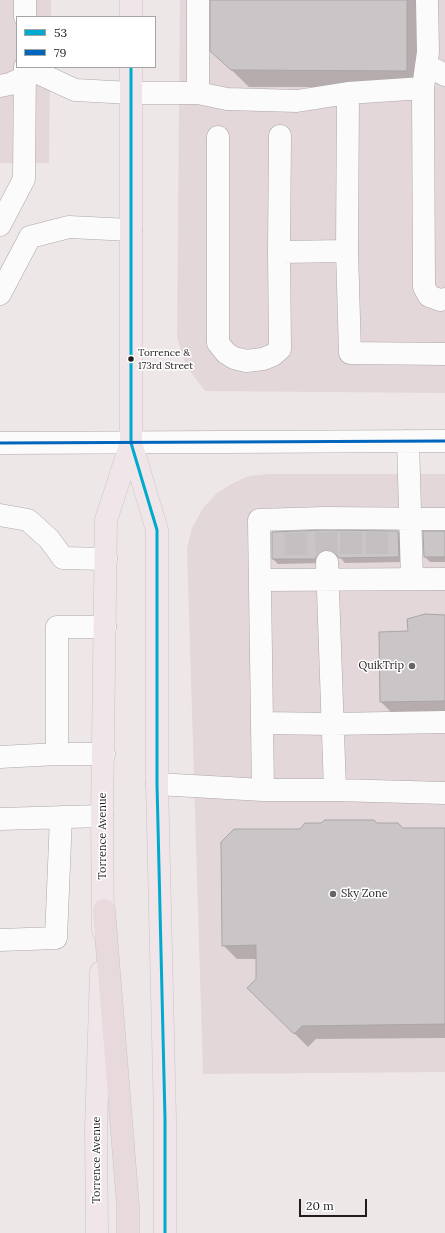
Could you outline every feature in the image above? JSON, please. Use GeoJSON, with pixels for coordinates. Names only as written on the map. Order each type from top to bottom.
{"type":"FeatureCollection","features":[{"type":"Feature","properties":{"kind":"highway"},"geometry":{"type":"LineString","coordinates":[[104,910],[128,1199],[128,1233]]}},
{"type":"Feature","properties":{"kind":"main road"},"geometry":{"type":"LineString","coordinates":[[131,0],[131,16]]}},
{"type":"Feature","properties":{"kind":"main road","name":"Torrence Avenue"},"geometry":{"type":"LineString","coordinates":[[131,68],[131,443],[157,530],[157,784],[165,1111],[165,1233]]}},
{"type":"Feature","properties":{"kind":"main road","name":"Torrence Avenue"},"geometry":{"type":"LineString","coordinates":[[97,1233],[97,1115],[104,910],[102,816],[106,520],[131,443]]}},
{"type":"Feature","properties":{"kind":"street"},"geometry":{"type":"LineString","coordinates":[[24,0],[24,16]]}},
{"type":"Feature","properties":{"kind":"street"},"geometry":{"type":"LineString","coordinates":[[198,0],[198,93]]}},
{"type":"Feature","properties":{"kind":"street"},"geometry":{"type":"LineString","coordinates":[[427,0],[428,52],[423,88],[424,287],[429,296],[440,300],[445,299]]}},
{"type":"Feature","properties":{"kind":"street"},"geometry":{"type":"LineString","coordinates":[[426,65],[445,75]]}},
{"type":"Feature","properties":{"kind":"street"},"geometry":{"type":"LineString","coordinates":[[30,71],[75,90],[131,93],[198,93],[227,99],[297,100],[348,93],[423,88]]}},
{"type":"Feature","properties":{"kind":"street"},"geometry":{"type":"LineString","coordinates":[[0,86],[10,84],[30,71]]}},
{"type":"Feature","properties":{"kind":"street"},"geometry":{"type":"LineString","coordinates":[[0,226],[24,178],[30,71]]}},
{"type":"Feature","properties":{"kind":"street"},"geometry":{"type":"LineString","coordinates":[[348,93],[347,251],[350,353],[445,354]]}},
{"type":"Feature","properties":{"kind":"street"},"geometry":{"type":"LineString","coordinates":[[218,138],[218,343],[226,353],[234,358],[246,360],[263,359],[273,355],[280,349],[280,136]]}},
{"type":"Feature","properties":{"kind":"street"},"geometry":{"type":"LineString","coordinates":[[0,294],[30,237],[69,227],[131,230]]}},
{"type":"Feature","properties":{"kind":"street"},"geometry":{"type":"LineString","coordinates":[[279,252],[347,251]]}},
{"type":"Feature","properties":{"kind":"street"},"geometry":{"type":"LineString","coordinates":[[408,441],[412,579]]}},
{"type":"Feature","properties":{"kind":"street"},"geometry":{"type":"LineString","coordinates":[[0,443],[445,441]]}},
{"type":"Feature","properties":{"kind":"street"},"geometry":{"type":"LineString","coordinates":[[0,515],[28,520],[49,539],[63,558],[106,559]]}},
{"type":"Feature","properties":{"kind":"street"},"geometry":{"type":"LineString","coordinates":[[263,790],[259,520],[296,526],[377,525],[410,519],[445,519]]}},
{"type":"Feature","properties":{"kind":"street"},"geometry":{"type":"LineString","coordinates":[[260,580],[296,571],[377,571],[412,579],[445,579]]}},
{"type":"Feature","properties":{"kind":"street"},"geometry":{"type":"LineString","coordinates":[[328,571],[335,790]]}},
{"type":"Feature","properties":{"kind":"street"},"geometry":{"type":"LineString","coordinates":[[57,754],[57,627],[105,627]]}},
{"type":"Feature","properties":{"kind":"street"},"geometry":{"type":"LineString","coordinates":[[262,723],[332,724],[445,722]]}},
{"type":"Feature","properties":{"kind":"street"},"geometry":{"type":"LineString","coordinates":[[0,757],[57,754],[104,754]]}},
{"type":"Feature","properties":{"kind":"street"},"geometry":{"type":"LineString","coordinates":[[157,784],[263,790],[445,793]]}},
{"type":"Feature","properties":{"kind":"street"},"geometry":{"type":"LineString","coordinates":[[0,819],[102,816]]}},
{"type":"Feature","properties":{"kind":"street"},"geometry":{"type":"LineString","coordinates":[[0,940],[56,938],[61,817]]}},
{"type":"Feature","properties":{"kind":"shaded area"},"geometry":{"type":"Polygon","coordinates":[[[0,0],[51,0],[51,16],[16,16],[16,68],[50,68],[49,163],[0,163],[0,0]]]}},
{"type":"Feature","properties":{"kind":"shaded area"},"geometry":{"type":"Polygon","coordinates":[[[180,0],[445,0],[445,393],[205,391],[186,366],[177,338],[180,0]]]}},
{"type":"Feature","properties":{"kind":"shaded area"},"geometry":{"type":"Polygon","coordinates":[[[269,474],[445,474],[445,1072],[203,1074],[187,548],[192,528],[203,508],[217,493],[233,483],[249,476],[269,474]]]}},
{"type":"Feature","properties":{"kind":"building"},"geometry":{"type":"Polygon","coordinates":[[[210,0],[407,0],[407,71],[231,70],[210,51],[210,0]]]}},
{"type":"Feature","properties":{"kind":"building"},"geometry":{"type":"Polygon","coordinates":[[[325,530],[398,531],[399,557],[339,558],[333,551],[327,550],[320,552],[315,559],[272,559],[272,532],[325,530]]]}},
{"type":"Feature","properties":{"kind":"building"},"geometry":{"type":"Polygon","coordinates":[[[423,531],[445,531],[445,557],[424,557],[423,531]]]}},
{"type":"Feature","properties":{"kind":"building","name":"QuikTrip"},"geometry":{"type":"Polygon","coordinates":[[[425,614],[445,615],[445,701],[380,702],[379,632],[408,631],[407,619],[425,614]]]}},
{"type":"Feature","properties":{"kind":"building","name":"Sky Zone"},"geometry":{"type":"Polygon","coordinates":[[[325,820],[374,820],[377,823],[398,823],[403,828],[445,828],[445,1024],[302,1026],[294,1034],[247,988],[256,979],[256,945],[222,946],[221,842],[234,829],[300,829],[305,823],[321,823],[325,820]]]}},
{"type":"Feature","properties":{"kind":"tunnel"},"geometry":{"type":"LineString","coordinates":[[326,532],[327,562]]}},
{"type":"Feature","properties":{"kind":"tunnel"},"geometry":{"type":"LineString","coordinates":[[351,532],[351,562]]}},
{"type":"Feature","properties":{"kind":"tunnel"},"geometry":{"type":"LineString","coordinates":[[377,532],[377,562]]}},
{"type":"Feature","properties":{"kind":"tunnel"},"geometry":{"type":"LineString","coordinates":[[296,533],[296,563]]}},
{"type":"Feature","properties":{"kind":"transit line","name":"53"},"geometry":{"type":"LineString","coordinates":[[131,68],[131,443],[157,530],[157,784],[165,1119],[165,1233]]}},
{"type":"Feature","properties":{"kind":"transit line","name":"79"},"geometry":{"type":"LineString","coordinates":[[0,443],[445,441]]}},
{"type":"Feature","properties":{"kind":"place","name":"Torrence & 173rd Street"},"geometry":{"type":"Point","coordinates":[131,359]}},
{"type":"Feature","properties":{"kind":"place","name":"QuikTrip"},"geometry":{"type":"Point","coordinates":[412,666]}},
{"type":"Feature","properties":{"kind":"place","name":"Sky Zone"},"geometry":{"type":"Point","coordinates":[333,894]}}]}
